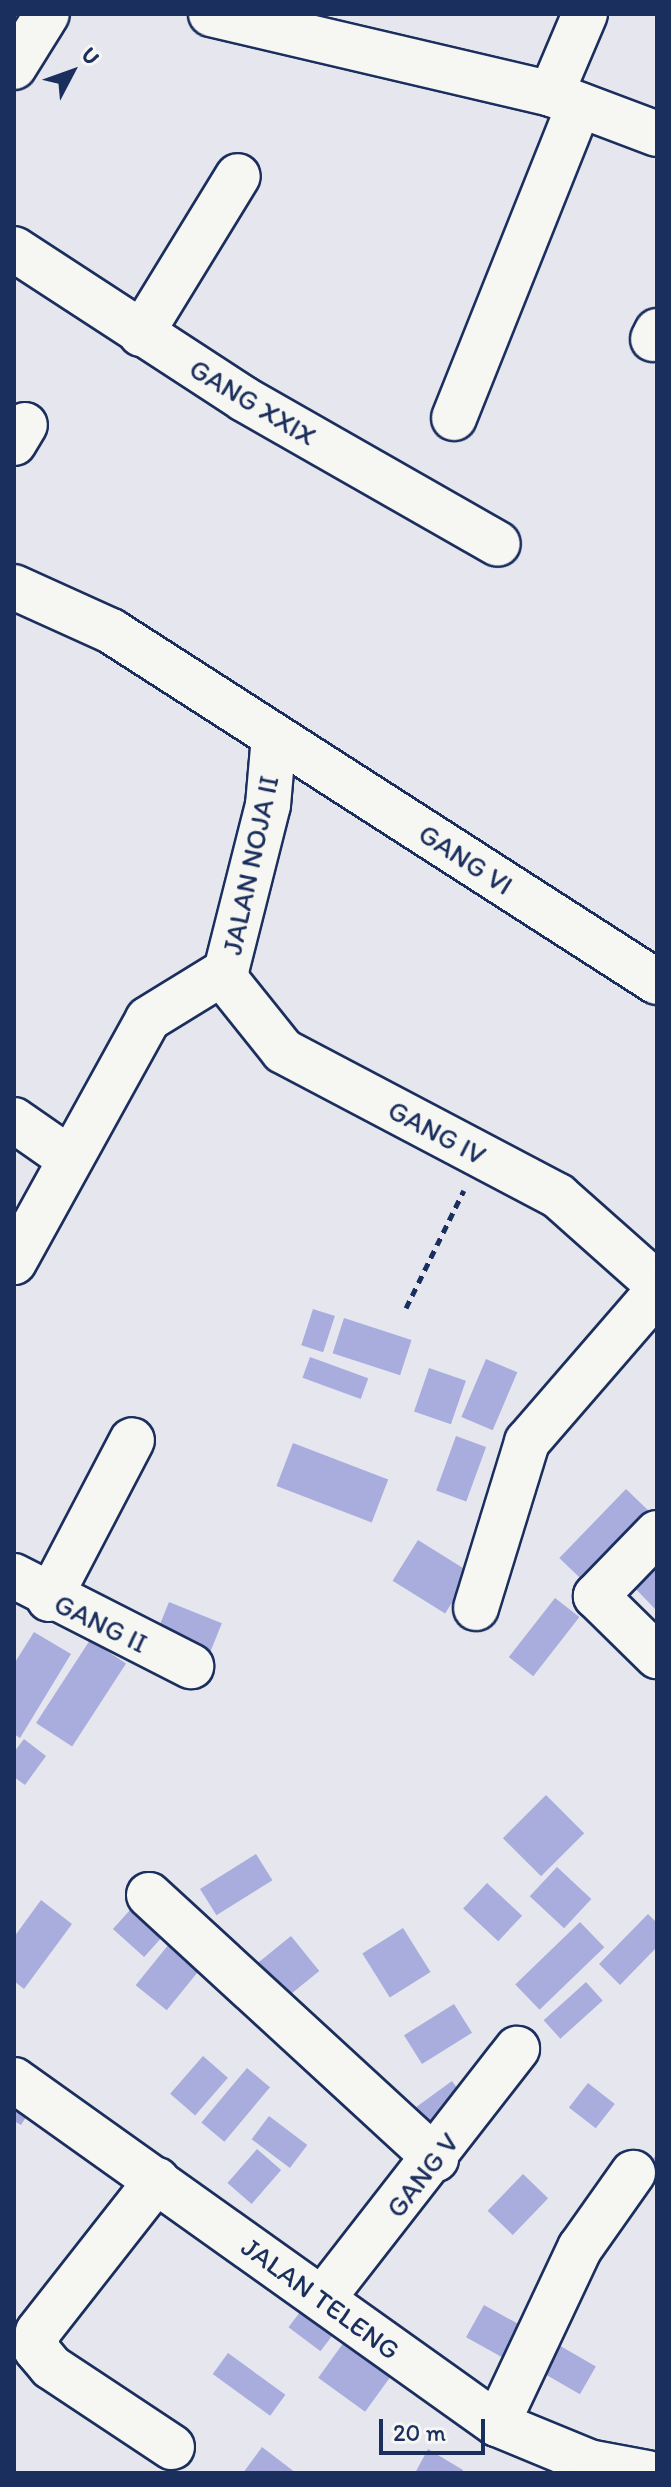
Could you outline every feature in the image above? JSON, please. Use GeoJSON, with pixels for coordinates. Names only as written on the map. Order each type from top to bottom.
{"type":"FeatureCollection","features":[{"type":"Feature","properties":{"kind":"street"},"geometry":{"type":"LineString","coordinates":[[14,67],[47,14]]}},
{"type":"Feature","properties":{"kind":"street"},"geometry":{"type":"LineString","coordinates":[[211,14],[565,100],[657,134]]}},
{"type":"Feature","properties":{"kind":"street"},"geometry":{"type":"LineString","coordinates":[[454,418],[565,100],[585,14]]}},
{"type":"Feature","properties":{"kind":"street"},"geometry":{"type":"LineString","coordinates":[[141,334],[238,176]]}},
{"type":"Feature","properties":{"kind":"street","name":"GANG XXIX"},"geometry":{"type":"LineString","coordinates":[[14,249],[141,334],[498,544]]}},
{"type":"Feature","properties":{"kind":"street","name":"JALAN NOJA II"},"geometry":{"type":"LineString","coordinates":[[14,587],[111,631],[274,736],[268,805],[223,976],[148,1019],[14,1262]]}},
{"type":"Feature","properties":{"kind":"street","name":"GANG VI"},"geometry":{"type":"LineString","coordinates":[[274,736],[657,982]]}},
{"type":"Feature","properties":{"kind":"street","name":"GANG IV"},"geometry":{"type":"LineString","coordinates":[[223,976],[283,1051],[480,1155],[598,1225],[657,1284]]}},
{"type":"Feature","properties":{"kind":"street"},"geometry":{"type":"LineString","coordinates":[[14,1120],[70,1159]]}},
{"type":"Feature","properties":{"kind":"street"},"geometry":{"type":"LineString","coordinates":[[476,1608],[527,1442],[657,1292]]}},
{"type":"Feature","properties":{"kind":"street"},"geometry":{"type":"LineString","coordinates":[[31,1588],[132,1440]]}},
{"type":"Feature","properties":{"kind":"street"},"geometry":{"type":"LineString","coordinates":[[657,1533],[596,1596],[657,1656]]}},
{"type":"Feature","properties":{"kind":"street","name":"GANG II"},"geometry":{"type":"LineString","coordinates":[[31,1588],[191,1666]]}},
{"type":"Feature","properties":{"kind":"street"},"geometry":{"type":"LineString","coordinates":[[149,1895],[436,2159]]}},
{"type":"Feature","properties":{"kind":"street","name":"GANG V"},"geometry":{"type":"LineString","coordinates":[[323,2298],[436,2159],[517,2049]]}},
{"type":"Feature","properties":{"kind":"street","name":"JALAN TELENG"},"geometry":{"type":"LineString","coordinates":[[14,2080],[497,2424],[589,2462],[648,2473]]}},
{"type":"Feature","properties":{"kind":"street"},"geometry":{"type":"LineString","coordinates":[[497,2424],[580,2248],[633,2173]]}},
{"type":"Feature","properties":{"kind":"street"},"geometry":{"type":"LineString","coordinates":[[157,2180],[38,2332],[36,2349],[51,2367],[172,2447]]}},
{"type":"Feature","properties":{"kind":"path"},"geometry":{"type":"LineString","coordinates":[[406,1308],[480,1155]]}},
{"type":"Feature","properties":{"kind":"building"},"geometry":{"type":"Polygon","coordinates":[[[313,1309],[335,1316],[323,1352],[301,1345],[313,1309]]]}},
{"type":"Feature","properties":{"kind":"building"},"geometry":{"type":"Polygon","coordinates":[[[344,1318],[412,1340],[400,1375],[333,1353],[344,1318]]]}},
{"type":"Feature","properties":{"kind":"building"},"geometry":{"type":"Polygon","coordinates":[[[310,1357],[368,1378],[361,1399],[302,1378],[310,1357]]]}},
{"type":"Feature","properties":{"kind":"building"},"geometry":{"type":"Polygon","coordinates":[[[486,1359],[517,1372],[493,1430],[461,1417],[486,1359]]]}},
{"type":"Feature","properties":{"kind":"building"},"geometry":{"type":"Polygon","coordinates":[[[429,1368],[466,1381],[451,1424],[414,1411],[429,1368]]]}},
{"type":"Feature","properties":{"kind":"building"},"geometry":{"type":"Polygon","coordinates":[[[456,1436],[486,1447],[466,1501],[436,1491],[456,1436]]]}},
{"type":"Feature","properties":{"kind":"building"},"geometry":{"type":"Polygon","coordinates":[[[293,1443],[388,1480],[372,1522],[277,1486],[293,1443]]]}},
{"type":"Feature","properties":{"kind":"building"},"geometry":{"type":"Polygon","coordinates":[[[626,1489],[651,1513],[584,1582],[559,1558],[626,1489]]]}},
{"type":"Feature","properties":{"kind":"building"},"geometry":{"type":"Polygon","coordinates":[[[418,1540],[471,1573],[445,1614],[393,1581],[418,1540]]]}},
{"type":"Feature","properties":{"kind":"building"},"geometry":{"type":"Polygon","coordinates":[[[657,1558],[657,1611],[630,1583],[657,1558]]]}},
{"type":"Feature","properties":{"kind":"building"},"geometry":{"type":"Polygon","coordinates":[[[555,1598],[579,1617],[533,1676],[509,1657],[555,1598]]]}},
{"type":"Feature","properties":{"kind":"building"},"geometry":{"type":"Polygon","coordinates":[[[169,1602],[222,1623],[209,1656],[156,1634],[169,1602]]]}},
{"type":"Feature","properties":{"kind":"building"},"geometry":{"type":"Polygon","coordinates":[[[34,1632],[71,1654],[20,1738],[14,1734],[14,1664],[34,1632]]]}},
{"type":"Feature","properties":{"kind":"building"},"geometry":{"type":"Polygon","coordinates":[[[90,1640],[126,1663],[72,1746],[36,1723],[90,1640]]]}},
{"type":"Feature","properties":{"kind":"building"},"geometry":{"type":"Polygon","coordinates":[[[24,1739],[46,1756],[25,1785],[14,1777],[14,1752],[24,1739]]]}},
{"type":"Feature","properties":{"kind":"building"},"geometry":{"type":"Polygon","coordinates":[[[546,1795],[584,1833],[541,1876],[503,1838],[546,1795]]]}},
{"type":"Feature","properties":{"kind":"building"},"geometry":{"type":"Polygon","coordinates":[[[256,1854],[272,1880],[216,1915],[200,1889],[256,1854]]]}},
{"type":"Feature","properties":{"kind":"building"},"geometry":{"type":"Polygon","coordinates":[[[557,1867],[591,1899],[564,1928],[530,1896],[557,1867]]]}},
{"type":"Feature","properties":{"kind":"building"},"geometry":{"type":"Polygon","coordinates":[[[487,1883],[522,1916],[498,1941],[463,1909],[487,1883]]]}},
{"type":"Feature","properties":{"kind":"building"},"geometry":{"type":"Polygon","coordinates":[[[41,1900],[72,1924],[24,1989],[14,1981],[14,1937],[41,1900]]]}},
{"type":"Feature","properties":{"kind":"building"},"geometry":{"type":"Polygon","coordinates":[[[139,1900],[170,1928],[144,1957],[113,1929],[139,1900]]]}},
{"type":"Feature","properties":{"kind":"building"},"geometry":{"type":"Polygon","coordinates":[[[648,1914],[657,1923],[657,1947],[620,1985],[599,1964],[648,1914]]]}},
{"type":"Feature","properties":{"kind":"building"},"geometry":{"type":"Polygon","coordinates":[[[580,1922],[604,1947],[540,2010],[515,1985],[580,1922]]]}},
{"type":"Feature","properties":{"kind":"building"},"geometry":{"type":"Polygon","coordinates":[[[403,1928],[431,1972],[390,1998],[362,1953],[403,1928]]]}},
{"type":"Feature","properties":{"kind":"building"},"geometry":{"type":"Polygon","coordinates":[[[291,1936],[319,1971],[280,2002],[252,1967],[291,1936]]]}},
{"type":"Feature","properties":{"kind":"building"},"geometry":{"type":"Polygon","coordinates":[[[169,1944],[200,1969],[167,2010],[136,1985],[169,1944]]]}},
{"type":"Feature","properties":{"kind":"building"},"geometry":{"type":"Polygon","coordinates":[[[586,1982],[603,2001],[560,2039],[544,2020],[586,1982]]]}},
{"type":"Feature","properties":{"kind":"building"},"geometry":{"type":"Polygon","coordinates":[[[454,2004],[472,2033],[422,2064],[404,2035],[454,2004]]]}},
{"type":"Feature","properties":{"kind":"building"},"geometry":{"type":"Polygon","coordinates":[[[203,2056],[228,2078],[195,2115],[170,2094],[203,2056]]]}},
{"type":"Feature","properties":{"kind":"building"},"geometry":{"type":"Polygon","coordinates":[[[247,2068],[270,2087],[224,2142],[201,2122],[247,2068]]]}},
{"type":"Feature","properties":{"kind":"building"},"geometry":{"type":"Polygon","coordinates":[[[452,2081],[467,2102],[424,2134],[408,2113],[452,2081]]]}},
{"type":"Feature","properties":{"kind":"building"},"geometry":{"type":"Polygon","coordinates":[[[588,2083],[615,2104],[596,2128],[569,2107],[588,2083]]]}},
{"type":"Feature","properties":{"kind":"building"},"geometry":{"type":"Polygon","coordinates":[[[14,2093],[33,2106],[21,2125],[14,2121],[14,2093]]]}},
{"type":"Feature","properties":{"kind":"building"},"geometry":{"type":"Polygon","coordinates":[[[269,2116],[307,2145],[290,2168],[252,2139],[269,2116]]]}},
{"type":"Feature","properties":{"kind":"building"},"geometry":{"type":"Polygon","coordinates":[[[257,2149],[281,2170],[252,2204],[227,2183],[257,2149]]]}},
{"type":"Feature","properties":{"kind":"building"},"geometry":{"type":"Polygon","coordinates":[[[657,2154],[657,2176],[646,2167],[657,2154]]]}},
{"type":"Feature","properties":{"kind":"building"},"geometry":{"type":"Polygon","coordinates":[[[523,2174],[548,2198],[513,2235],[488,2211],[523,2174]]]}},
{"type":"Feature","properties":{"kind":"building"},"geometry":{"type":"Polygon","coordinates":[[[312,2296],[344,2320],[320,2351],[289,2327],[312,2296]]]}},
{"type":"Feature","properties":{"kind":"building"},"geometry":{"type":"Polygon","coordinates":[[[484,2305],[527,2329],[509,2361],[466,2337],[484,2305]]]}},
{"type":"Feature","properties":{"kind":"building"},"geometry":{"type":"Polygon","coordinates":[[[347,2338],[394,2372],[365,2412],[318,2378],[347,2338]]]}},
{"type":"Feature","properties":{"kind":"building"},"geometry":{"type":"Polygon","coordinates":[[[550,2340],[596,2366],[580,2394],[534,2368],[550,2340]]]}},
{"type":"Feature","properties":{"kind":"building"},"geometry":{"type":"Polygon","coordinates":[[[228,2353],[285,2395],[270,2416],[213,2374],[228,2353]]]}},
{"type":"Feature","properties":{"kind":"building"},"geometry":{"type":"Polygon","coordinates":[[[262,2447],[296,2473],[243,2473],[262,2447]]]}},
{"type":"Feature","properties":{"kind":"building"},"geometry":{"type":"Polygon","coordinates":[[[428,2449],[463,2470],[462,2473],[415,2473],[428,2449]]]}}]}
